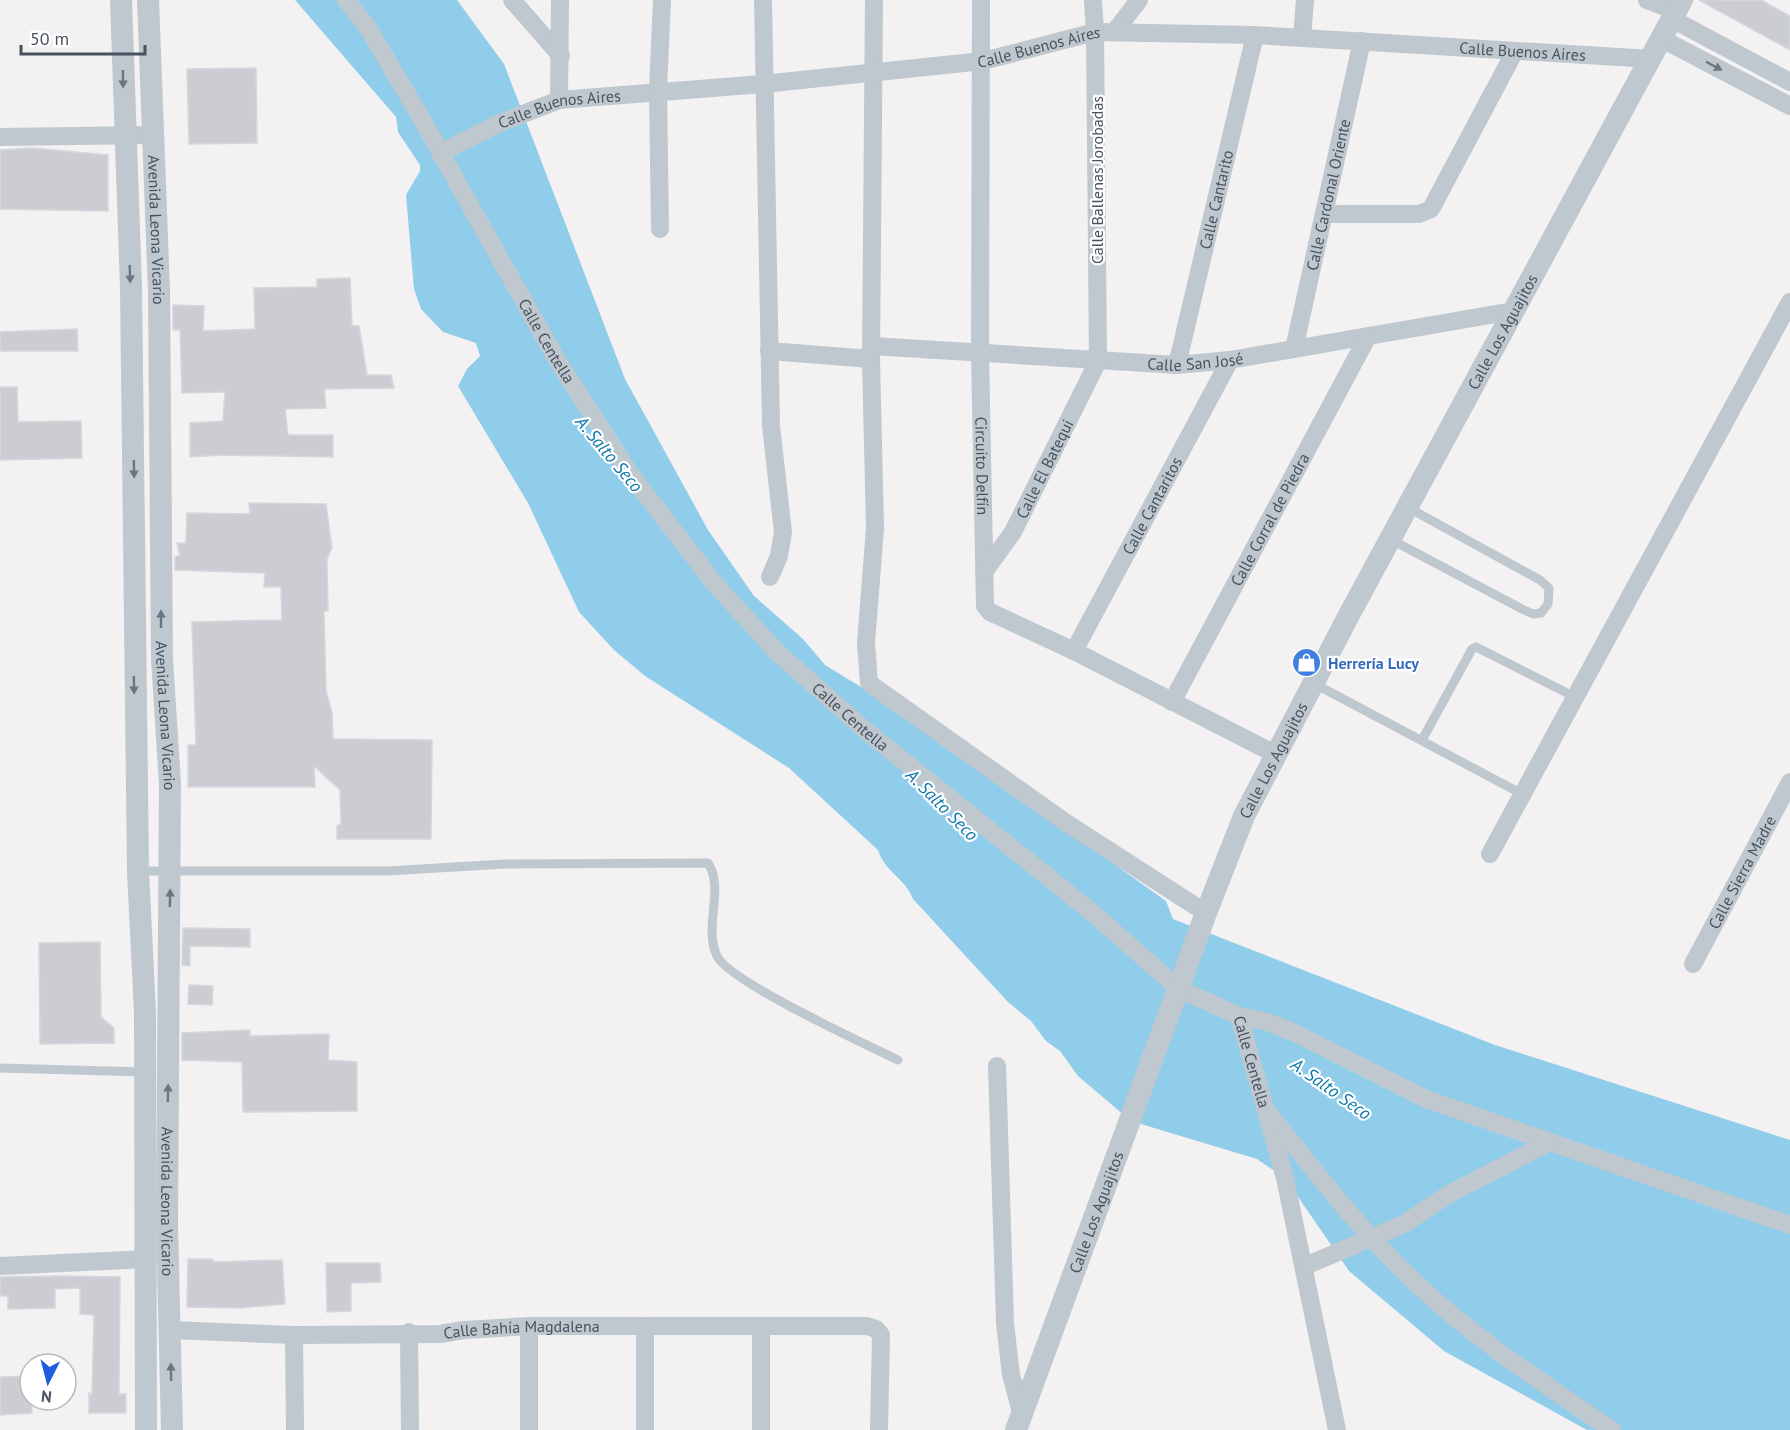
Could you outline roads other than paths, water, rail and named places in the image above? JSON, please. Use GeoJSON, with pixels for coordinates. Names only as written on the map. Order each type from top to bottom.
{"type":"FeatureCollection","features":[{"type":"Feature","properties":{"kind":"street","name":"Avenida Leona Vicario"},"geometry":{"type":"LineString","coordinates":[[121,0],[131,311],[138,870],[146,1072],[148,1259],[146,1430]]}},
{"type":"Feature","properties":{"kind":"street","name":"Avenida Leona Vicario"},"geometry":{"type":"LineString","coordinates":[[148,0],[159,291],[162,659],[170,784],[167,1224],[172,1430]]}},
{"type":"Feature","properties":{"kind":"street","name":"Calle Centella"},"geometry":{"type":"LineString","coordinates":[[346,0],[369,29],[561,365],[631,475],[714,583],[777,652],[865,730],[1094,914],[1179,988],[1239,1016],[1266,1109],[1305,1266],[1337,1430]]}},
{"type":"Feature","properties":{"kind":"street"},"geometry":{"type":"LineString","coordinates":[[512,0],[561,56]]}},
{"type":"Feature","properties":{"kind":"street"},"geometry":{"type":"LineString","coordinates":[[559,100],[560,0]]}},
{"type":"Feature","properties":{"kind":"street"},"geometry":{"type":"LineString","coordinates":[[660,229],[658,90],[662,0]]}},
{"type":"Feature","properties":{"kind":"street"},"geometry":{"type":"LineString","coordinates":[[763,0],[771,426],[783,532],[779,556],[770,577]]}},
{"type":"Feature","properties":{"kind":"street"},"geometry":{"type":"LineString","coordinates":[[874,0],[871,353],[875,528],[866,643],[869,683],[1065,822],[1206,914]]}},
{"type":"Feature","properties":{"kind":"street","name":"Circuito Delfín"},"geometry":{"type":"LineString","coordinates":[[981,0],[983,61],[980,353],[985,606],[990,612],[1074,651],[1275,754]]}},
{"type":"Feature","properties":{"kind":"street","name":"Calle Ballenas Jorobadas"},"geometry":{"type":"LineString","coordinates":[[1093,0],[1098,361]]}},
{"type":"Feature","properties":{"kind":"street"},"geometry":{"type":"LineString","coordinates":[[1116,30],[1139,0]]}},
{"type":"Feature","properties":{"kind":"street"},"geometry":{"type":"LineString","coordinates":[[1302,38],[1305,0]]}},
{"type":"Feature","properties":{"kind":"street"},"geometry":{"type":"LineString","coordinates":[[1647,0],[1673,17],[1790,106]]}},
{"type":"Feature","properties":{"kind":"street"},"geometry":{"type":"LineString","coordinates":[[1673,17],[1790,82]]}},
{"type":"Feature","properties":{"kind":"street","name":"Calle Los Aguajitos"},"geometry":{"type":"LineString","coordinates":[[1019,1421],[1244,816],[1407,507],[1673,17]]}},
{"type":"Feature","properties":{"kind":"street","name":"Calle Buenos Aires"},"geometry":{"type":"LineString","coordinates":[[440,153],[500,123],[559,100],[658,90],[763,84],[983,61],[1095,32],[1116,30],[1255,34],[1650,59]]}},
{"type":"Feature","properties":{"kind":"street","name":"Calle Cantarito"},"geometry":{"type":"LineString","coordinates":[[1177,365],[1255,34]]}},
{"type":"Feature","properties":{"kind":"street","name":"Calle Cardonal Oriente"},"geometry":{"type":"LineString","coordinates":[[1294,349],[1362,41]]}},
{"type":"Feature","properties":{"kind":"street"},"geometry":{"type":"LineString","coordinates":[[1324,214],[1419,214],[1431,209],[1515,51]]}},
{"type":"Feature","properties":{"kind":"street"},"geometry":{"type":"LineString","coordinates":[[0,137],[152,135]]}},
{"type":"Feature","properties":{"kind":"street"},"geometry":{"type":"LineString","coordinates":[[1490,854],[1790,302]]}},
{"type":"Feature","properties":{"kind":"street","name":"Calle San José"},"geometry":{"type":"LineString","coordinates":[[769,351],[980,353],[1177,365],[1230,360],[1514,310]]}},
{"type":"Feature","properties":{"kind":"street","name":"Calle Corral de Piedra"},"geometry":{"type":"LineString","coordinates":[[1172,702],[1368,336]]}},
{"type":"Feature","properties":{"kind":"street","name":"Calle Cantaritos"},"geometry":{"type":"LineString","coordinates":[[1074,651],[1230,360]]}},
{"type":"Feature","properties":{"kind":"street","name":"Calle El Batequi"},"geometry":{"type":"LineString","coordinates":[[984,572],[1013,532],[1098,361]]}},
{"type":"Feature","properties":{"kind":"street","name":"Calle Sierra Madre"},"geometry":{"type":"LineString","coordinates":[[1693,964],[1789,786]]}},
{"type":"Feature","properties":{"kind":"street"},"geometry":{"type":"LineString","coordinates":[[1239,1016],[1268,1022],[1295,1033],[1426,1099],[1790,1225]]}},
{"type":"Feature","properties":{"kind":"street"},"geometry":{"type":"LineString","coordinates":[[997,1066],[1005,1323],[1019,1421]]}},
{"type":"Feature","properties":{"kind":"street"},"geometry":{"type":"LineString","coordinates":[[1266,1109],[1371,1238],[1419,1286],[1467,1325],[1612,1430]]}},
{"type":"Feature","properties":{"kind":"street"},"geometry":{"type":"LineString","coordinates":[[1305,1266],[1404,1224],[1449,1194],[1548,1143]]}},
{"type":"Feature","properties":{"kind":"street"},"geometry":{"type":"LineString","coordinates":[[0,1266],[148,1259]]}},
{"type":"Feature","properties":{"kind":"street"},"geometry":{"type":"LineString","coordinates":[[529,1326],[529,1430]]}},
{"type":"Feature","properties":{"kind":"street","name":"Calle Bahía Magdalena"},"geometry":{"type":"LineString","coordinates":[[170,1330],[230,1330],[294,1335],[409,1332],[440,1334],[464,1330],[529,1326],[645,1328],[867,1326],[876,1329],[881,1335],[879,1430]]}},
{"type":"Feature","properties":{"kind":"street"},"geometry":{"type":"LineString","coordinates":[[645,1328],[645,1430]]}},
{"type":"Feature","properties":{"kind":"street"},"geometry":{"type":"LineString","coordinates":[[761,1328],[761,1430]]}},
{"type":"Feature","properties":{"kind":"street"},"geometry":{"type":"LineString","coordinates":[[409,1332],[410,1430]]}},
{"type":"Feature","properties":{"kind":"street"},"geometry":{"type":"LineString","coordinates":[[294,1335],[295,1430]]}},
{"type":"Feature","properties":{"kind":"lane"},"geometry":{"type":"LineString","coordinates":[[1390,539],[1533,614],[1541,613],[1548,604],[1549,588],[1540,580],[1407,507]]}},
{"type":"Feature","properties":{"kind":"lane"},"geometry":{"type":"LineString","coordinates":[[1422,740],[1472,649],[1476,647],[1575,697]]}},
{"type":"Feature","properties":{"kind":"lane"},"geometry":{"type":"LineString","coordinates":[[1313,683],[1522,794]]}},
{"type":"Feature","properties":{"kind":"lane"},"geometry":{"type":"LineString","coordinates":[[138,870],[387,871],[505,864],[708,863],[716,874],[711,925],[717,957],[731,972],[815,1019],[898,1060]]}},
{"type":"Feature","properties":{"kind":"lane"},"geometry":{"type":"LineString","coordinates":[[0,1068],[146,1072]]}},
{"type":"Feature","properties":{"kind":"water","name":"A. Salto Seco"},"geometry":{"type":"Polygon","coordinates":[[[295,0],[457,0],[504,64],[625,379],[708,530],[754,596],[803,639],[825,665],[884,701],[1166,901],[1173,919],[1495,1045],[1790,1140],[1790,1430],[1587,1430],[1444,1351],[1349,1271],[1285,1178],[1257,1159],[1131,1121],[1078,1076],[1060,1051],[1046,1041],[1031,1021],[1008,1002],[913,899],[910,892],[885,864],[878,850],[789,768],[645,676],[614,650],[579,612],[528,503],[458,386],[467,369],[480,356],[476,343],[443,332],[421,309],[414,289],[406,195],[420,171],[420,165],[398,132],[396,117],[295,0]]]}},
{"type":"Feature","properties":{"kind":"place","name":"Herrería Lucy"},"geometry":{"type":"Point","coordinates":[1307,663]}}]}
